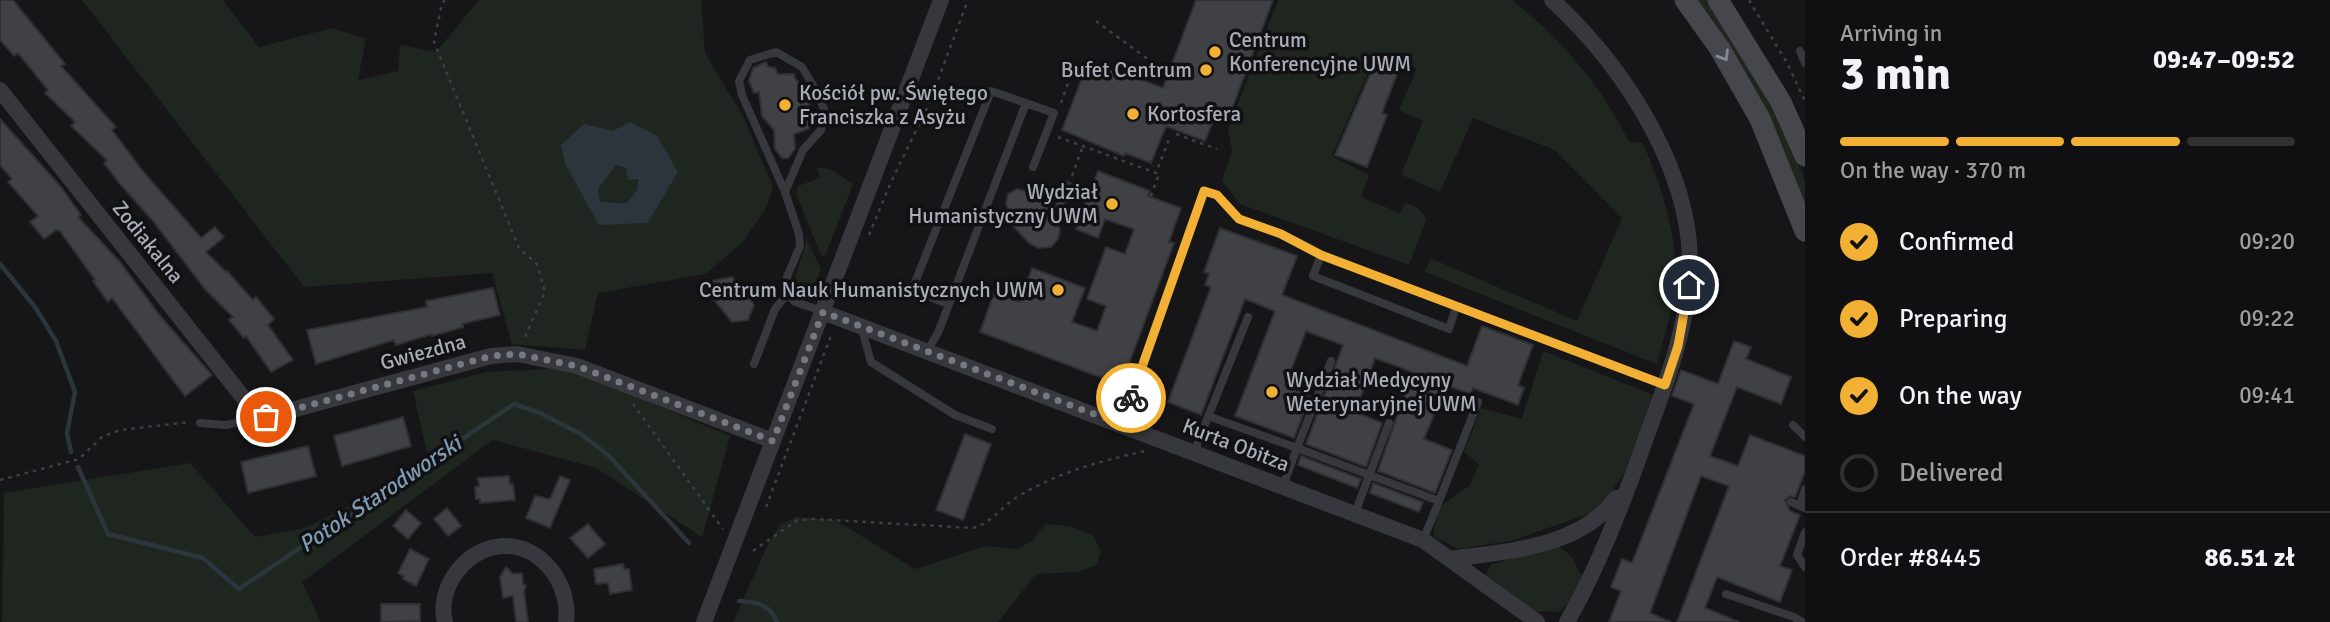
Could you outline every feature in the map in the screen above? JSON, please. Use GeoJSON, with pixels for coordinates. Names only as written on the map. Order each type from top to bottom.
{"type":"FeatureCollection","features":[{"type":"Feature","properties":{"kind":"main road"},"geometry":{"type":"LineString","coordinates":[[1685,0],[1720,49],[1760,119],[1805,231]]}},
{"type":"Feature","properties":{"kind":"main road"},"geometry":{"type":"LineString","coordinates":[[1718,0],[1781,102],[1805,156]]}},
{"type":"Feature","properties":{"kind":"street"},"geometry":{"type":"LineString","coordinates":[[704,622],[941,0]]}},
{"type":"Feature","properties":{"kind":"street"},"geometry":{"type":"LineString","coordinates":[[1552,0],[1610,63],[1653,131],[1685,211],[1689,285],[1678,346],[1632,477],[1567,622]]}},
{"type":"Feature","properties":{"kind":"street","name":"Zodiakalna"},"geometry":{"type":"LineString","coordinates":[[0,90],[242,396],[254,410],[266,417]]}},
{"type":"Feature","properties":{"kind":"street","name":"Kurta Obitza"},"geometry":{"type":"LineString","coordinates":[[823,312],[1423,540],[1537,622]]}},
{"type":"Feature","properties":{"kind":"street","name":"Gwiezdna"},"geometry":{"type":"LineString","coordinates":[[266,417],[491,356],[517,354],[577,366],[773,441]]}},
{"type":"Feature","properties":{"kind":"street"},"geometry":{"type":"LineString","coordinates":[[1450,559],[1563,538],[1604,515],[1632,477]]}},
{"type":"Feature","properties":{"kind":"street"},"geometry":{"type":"LineString","coordinates":[[444,622],[444,594],[459,569],[476,555],[504,546],[531,553],[551,568],[563,587],[568,611],[566,622]]}},
{"type":"Feature","properties":{"kind":"lane"},"geometry":{"type":"LineString","coordinates":[[1800,51],[1805,63]]}},
{"type":"Feature","properties":{"kind":"lane"},"geometry":{"type":"LineString","coordinates":[[754,364],[775,309],[787,294],[787,277],[800,246],[785,192],[742,95],[739,81],[750,60],[776,52],[802,67],[826,114],[821,130],[803,150],[785,192]]}},
{"type":"Feature","properties":{"kind":"lane"},"geometry":{"type":"LineString","coordinates":[[948,304],[912,290],[990,92],[1054,113],[1033,167]]}},
{"type":"Feature","properties":{"kind":"lane"},"geometry":{"type":"LineString","coordinates":[[927,351],[938,333],[1026,103]]}},
{"type":"Feature","properties":{"kind":"lane"},"geometry":{"type":"LineString","coordinates":[[1123,425],[1204,191],[1217,195],[1239,219],[1281,234],[1321,255],[1665,385]]}},
{"type":"Feature","properties":{"kind":"lane"},"geometry":{"type":"LineString","coordinates":[[1321,255],[1313,276],[1448,329],[1456,307]]}},
{"type":"Feature","properties":{"kind":"lane"},"geometry":{"type":"LineString","coordinates":[[787,294],[795,302],[823,312]]}},
{"type":"Feature","properties":{"kind":"lane"},"geometry":{"type":"LineString","coordinates":[[1194,452],[1248,317]]}},
{"type":"Feature","properties":{"kind":"lane"},"geometry":{"type":"LineString","coordinates":[[861,326],[870,362],[955,415],[992,429]]}},
{"type":"Feature","properties":{"kind":"lane"},"geometry":{"type":"LineString","coordinates":[[1283,486],[1331,361]]}},
{"type":"Feature","properties":{"kind":"lane"},"geometry":{"type":"LineString","coordinates":[[1423,540],[1478,402]]}},
{"type":"Feature","properties":{"kind":"lane"},"geometry":{"type":"LineString","coordinates":[[1208,416],[1438,501]]}},
{"type":"Feature","properties":{"kind":"lane","name":"Gwiezdna"},"geometry":{"type":"LineString","coordinates":[[200,423],[226,425],[266,417]]}},
{"type":"Feature","properties":{"kind":"lane"},"geometry":{"type":"LineString","coordinates":[[1355,513],[1389,423]]}},
{"type":"Feature","properties":{"kind":"lane"},"geometry":{"type":"LineString","coordinates":[[1793,425],[1805,437]]}},
{"type":"Feature","properties":{"kind":"lane"},"geometry":{"type":"LineString","coordinates":[[1791,502],[1802,507],[1805,489]]}},
{"type":"Feature","properties":{"kind":"lane"},"geometry":{"type":"LineString","coordinates":[[1805,532],[1797,555],[1805,567]]}},
{"type":"Feature","properties":{"kind":"lane"},"geometry":{"type":"LineString","coordinates":[[1726,594],[1802,622]]}},
{"type":"Feature","properties":{"kind":"path"},"geometry":{"type":"LineString","coordinates":[[445,0],[442,3],[435,42],[519,248],[537,264],[545,292],[517,354]]}},
{"type":"Feature","properties":{"kind":"path"},"geometry":{"type":"LineString","coordinates":[[1749,0],[1787,63],[1805,101]]}},
{"type":"Feature","properties":{"kind":"path"},"geometry":{"type":"LineString","coordinates":[[1096,20],[1160,68]]}},
{"type":"Feature","properties":{"kind":"path"},"geometry":{"type":"LineString","coordinates":[[1063,96],[1073,69]]}},
{"type":"Feature","properties":{"kind":"path"},"geometry":{"type":"LineString","coordinates":[[1117,69],[1146,79]]}},
{"type":"Feature","properties":{"kind":"path"},"geometry":{"type":"LineString","coordinates":[[1161,94],[1191,105]]}},
{"type":"Feature","properties":{"kind":"path"},"geometry":{"type":"LineString","coordinates":[[1046,132],[1156,173],[1169,139]]}},
{"type":"Feature","properties":{"kind":"path"},"geometry":{"type":"LineString","coordinates":[[1176,134],[1217,149]]}},
{"type":"Feature","properties":{"kind":"path"},"geometry":{"type":"LineString","coordinates":[[1072,176],[1083,145]]}},
{"type":"Feature","properties":{"kind":"path"},"geometry":{"type":"LineString","coordinates":[[1148,204],[1159,174]]}},
{"type":"Feature","properties":{"kind":"path"},"geometry":{"type":"LineString","coordinates":[[616,381],[723,529]]}},
{"type":"Feature","properties":{"kind":"path"},"geometry":{"type":"LineString","coordinates":[[0,480],[79,459],[103,436],[121,430],[184,421],[200,423]]}},
{"type":"Feature","properties":{"kind":"path"},"geometry":{"type":"LineString","coordinates":[[753,551],[796,521],[813,519],[973,528],[985,525],[1014,498],[1069,470],[1175,444]]}},
{"type":"Feature","properties":{"kind":"shaded area"},"geometry":{"type":"Polygon","coordinates":[[[82,0],[223,0],[259,47],[332,28],[366,39],[358,80],[398,71],[400,45],[436,52],[479,0],[701,0],[705,53],[744,118],[773,187],[766,208],[743,242],[706,274],[598,293],[585,350],[512,344],[492,273],[304,287],[82,0]],[[613,131],[566,166],[599,224],[648,223],[678,172],[613,131]]]}},
{"type":"Feature","properties":{"kind":"shaded area"},"geometry":{"type":"Polygon","coordinates":[[[1278,0],[1512,0],[1547,30],[1593,82],[1629,142],[1643,143],[1662,195],[1674,248],[1675,285],[1657,364],[1425,272],[1430,258],[1577,321],[1622,218],[1555,150],[1473,118],[1440,192],[1402,175],[1423,121],[1399,110],[1417,69],[1377,52],[1332,156],[1369,175],[1361,197],[1400,213],[1405,203],[1420,210],[1426,220],[1409,265],[1240,204],[1222,180],[1232,151],[1228,129],[1278,0]]]}},
{"type":"Feature","properties":{"kind":"shaded area"},"geometry":{"type":"Polygon","coordinates":[[[1698,0],[1708,0],[1764,90],[1805,180],[1805,204],[1698,0]]]}},
{"type":"Feature","properties":{"kind":"shaded area"},"geometry":{"type":"Polygon","coordinates":[[[630,122],[657,136],[678,172],[648,223],[599,225],[566,166],[561,145],[584,124],[613,131],[630,122]],[[616,165],[598,189],[600,202],[627,203],[637,190],[638,179],[628,180],[626,168],[616,165]]]}},
{"type":"Feature","properties":{"kind":"shaded area"},"geometry":{"type":"Polygon","coordinates":[[[616,165],[626,168],[638,178],[637,190],[627,203],[600,202],[598,189],[616,165]]]}},
{"type":"Feature","properties":{"kind":"shaded area"},"geometry":{"type":"Polygon","coordinates":[[[817,167],[832,170],[853,184],[825,256],[821,255],[796,194],[798,186],[820,178],[817,167]]]}},
{"type":"Feature","properties":{"kind":"shaded area"},"geometry":{"type":"Polygon","coordinates":[[[806,238],[821,269],[809,297],[798,293],[796,286],[806,238]]]}},
{"type":"Feature","properties":{"kind":"shaded area"},"geometry":{"type":"Polygon","coordinates":[[[1543,351],[1653,395],[1624,474],[1597,511],[1510,541],[1458,549],[1433,536],[1439,507],[1470,485],[1479,464],[1464,452],[1481,408],[1522,419],[1543,351]]]}},
{"type":"Feature","properties":{"kind":"shaded area"},"geometry":{"type":"Polygon","coordinates":[[[567,368],[730,436],[702,537],[596,468],[493,440],[302,582],[321,622],[2,622],[4,493],[190,463],[255,537],[305,528],[430,466],[413,391],[486,372],[567,368]]]}},
{"type":"Feature","properties":{"kind":"shaded area"},"geometry":{"type":"Polygon","coordinates":[[[796,517],[835,520],[915,569],[985,546],[1017,549],[1033,540],[1045,524],[1070,526],[1093,535],[1101,551],[1097,565],[1077,572],[1036,574],[998,622],[733,622],[769,542],[780,525],[796,517]]]}},
{"type":"Feature","properties":{"kind":"shaded area"},"geometry":{"type":"Polygon","coordinates":[[[1556,544],[1571,556],[1583,578],[1573,599],[1559,612],[1535,611],[1491,582],[1486,574],[1491,565],[1556,544]]]}},
{"type":"Feature","properties":{"kind":"building"},"geometry":{"type":"Polygon","coordinates":[[[0,0],[13,0],[65,64],[61,66],[116,127],[112,130],[142,170],[201,238],[215,227],[224,237],[206,252],[253,300],[256,297],[274,319],[268,325],[293,360],[271,372],[246,336],[244,338],[229,320],[233,317],[205,289],[153,221],[121,185],[104,163],[107,160],[71,126],[75,122],[45,93],[48,90],[18,53],[14,56],[0,40],[0,0]]]}},
{"type":"Feature","properties":{"kind":"building"},"geometry":{"type":"Polygon","coordinates":[[[1196,0],[1273,0],[1230,114],[1218,109],[1205,141],[1166,126],[1151,163],[1125,153],[1124,156],[1062,130],[1089,60],[1163,88],[1196,0]]]}},
{"type":"Feature","properties":{"kind":"building","name":"Kościół pw. Świętego Franciszka z Asyżu"},"geometry":{"type":"Polygon","coordinates":[[[766,62],[768,67],[775,68],[778,74],[794,74],[808,95],[811,116],[816,120],[808,129],[794,134],[795,149],[788,158],[782,158],[775,149],[774,130],[762,116],[759,92],[754,93],[749,81],[753,68],[766,62]]]}},
{"type":"Feature","properties":{"kind":"building"},"geometry":{"type":"Polygon","coordinates":[[[1374,65],[1397,74],[1382,113],[1387,115],[1367,167],[1335,155],[1374,65]]]}},
{"type":"Feature","properties":{"kind":"building"},"geometry":{"type":"Polygon","coordinates":[[[0,119],[61,187],[81,215],[78,217],[120,262],[161,317],[212,375],[185,396],[112,298],[108,302],[60,231],[56,230],[44,239],[30,222],[38,216],[8,182],[12,179],[0,165],[0,119]]]}},
{"type":"Feature","properties":{"kind":"building"},"geometry":{"type":"Polygon","coordinates":[[[1098,171],[1150,191],[1148,196],[1181,208],[1169,242],[1174,243],[1121,385],[980,332],[994,293],[1020,302],[1032,268],[1085,288],[1072,322],[1097,331],[1106,306],[1087,299],[1106,247],[1125,254],[1134,229],[1105,219],[1098,238],[1076,229],[1098,171]]]}},
{"type":"Feature","properties":{"kind":"building"},"geometry":{"type":"Polygon","coordinates":[[[1065,181],[1084,188],[1054,211],[1065,181]]]}},
{"type":"Feature","properties":{"kind":"building"},"geometry":{"type":"Polygon","coordinates":[[[1017,189],[1035,193],[1051,207],[1060,230],[1058,239],[1051,247],[1039,248],[1030,244],[1011,224],[1006,203],[1008,194],[1017,189]]]}},
{"type":"Feature","properties":{"kind":"building","name":"Wydział Medycyny Weterynaryjnej UWM"},"geometry":{"type":"Polygon","coordinates":[[[1220,228],[1297,256],[1282,295],[1467,366],[1482,326],[1533,345],[1518,385],[1524,388],[1518,405],[1473,388],[1471,394],[1446,385],[1424,439],[1452,450],[1435,493],[1378,471],[1412,372],[1375,358],[1355,412],[1382,423],[1366,467],[1306,444],[1343,345],[1306,331],[1285,386],[1310,396],[1294,438],[1235,416],[1275,311],[1245,299],[1201,415],[1168,402],[1211,287],[1205,285],[1209,274],[1204,272],[1220,228]]]}},
{"type":"Feature","properties":{"kind":"building"},"geometry":{"type":"Polygon","coordinates":[[[732,277],[740,287],[747,290],[746,294],[754,305],[748,320],[732,322],[707,291],[709,289],[706,286],[712,281],[732,277]]]}},
{"type":"Feature","properties":{"kind":"building"},"geometry":{"type":"Polygon","coordinates":[[[493,288],[500,315],[396,345],[394,340],[316,364],[307,330],[427,307],[426,301],[493,288]]]}},
{"type":"Feature","properties":{"kind":"building"},"geometry":{"type":"Polygon","coordinates":[[[1734,341],[1751,347],[1746,359],[1791,377],[1781,404],[1737,387],[1710,456],[1738,466],[1750,435],[1805,456],[1805,471],[1795,497],[1790,496],[1785,500],[1790,511],[1800,515],[1780,566],[1792,570],[1780,602],[1717,577],[1705,608],[1739,622],[1677,622],[1729,486],[1701,476],[1650,613],[1671,622],[1609,622],[1621,591],[1611,587],[1622,559],[1632,563],[1694,404],[1672,396],[1681,370],[1718,384],[1734,341]]]}},
{"type":"Feature","properties":{"kind":"building"},"geometry":{"type":"Polygon","coordinates":[[[403,417],[411,446],[342,466],[334,436],[403,417]]]}},
{"type":"Feature","properties":{"kind":"building"},"geometry":{"type":"Polygon","coordinates":[[[965,434],[991,444],[963,520],[936,510],[965,434]]]}},
{"type":"Feature","properties":{"kind":"building"},"geometry":{"type":"Polygon","coordinates":[[[308,446],[316,476],[248,493],[241,462],[308,446]]]}},
{"type":"Feature","properties":{"kind":"building"},"geometry":{"type":"Polygon","coordinates":[[[1301,456],[1361,479],[1357,488],[1298,465],[1301,456]]]}},
{"type":"Feature","properties":{"kind":"building"},"geometry":{"type":"Polygon","coordinates":[[[509,476],[515,500],[480,503],[480,499],[476,499],[475,487],[479,486],[478,478],[509,476]]]}},
{"type":"Feature","properties":{"kind":"building"},"geometry":{"type":"Polygon","coordinates":[[[560,476],[570,480],[550,528],[526,518],[535,496],[550,499],[560,476]]]}},
{"type":"Feature","properties":{"kind":"building"},"geometry":{"type":"Polygon","coordinates":[[[1373,483],[1423,502],[1419,512],[1370,493],[1373,483]]]}},
{"type":"Feature","properties":{"kind":"building"},"geometry":{"type":"Polygon","coordinates":[[[447,508],[461,526],[448,536],[434,519],[447,508]]]}},
{"type":"Feature","properties":{"kind":"building"},"geometry":{"type":"Polygon","coordinates":[[[406,510],[421,523],[408,539],[393,526],[406,510]]]}},
{"type":"Feature","properties":{"kind":"building"},"geometry":{"type":"Polygon","coordinates":[[[588,524],[605,544],[588,558],[570,538],[588,524]]]}},
{"type":"Feature","properties":{"kind":"building"},"geometry":{"type":"Polygon","coordinates":[[[410,549],[429,559],[416,586],[398,573],[410,549]]]}},
{"type":"Feature","properties":{"kind":"building"},"geometry":{"type":"Polygon","coordinates":[[[623,564],[624,569],[629,569],[632,590],[610,594],[608,583],[596,584],[594,569],[623,564]]]}},
{"type":"Feature","properties":{"kind":"building"},"geometry":{"type":"Polygon","coordinates":[[[506,567],[513,574],[522,573],[523,584],[526,586],[524,591],[528,622],[516,622],[513,596],[503,598],[500,577],[506,567]]]}},
{"type":"Feature","properties":{"kind":"building"},"geometry":{"type":"Polygon","coordinates":[[[381,604],[420,604],[420,621],[381,622],[381,604]]]}},
{"type":"Feature","properties":{"kind":"waterway","name":"Potok Starodworski"},"geometry":{"type":"LineString","coordinates":[[0,264],[35,307],[56,341],[75,392],[67,433],[71,452]]}},
{"type":"Feature","properties":{"kind":"waterway","name":"Potok Starodworski"},"geometry":{"type":"LineString","coordinates":[[78,467],[108,534],[203,558],[239,589],[514,404],[540,413],[581,434],[608,455],[689,543]]}},
{"type":"Feature","properties":{"kind":"waterway","name":"Potok Starodworski"},"geometry":{"type":"LineString","coordinates":[[739,601],[762,605],[777,622]]}},
{"type":"Feature","properties":{"kind":"way so far"},"geometry":{"type":"LineString","coordinates":[[266,417],[491,356],[517,354],[577,366],[773,441],[823,312],[1123,425],[1131,398]]}},
{"type":"Feature","properties":{"kind":"place","name":"Centrum Konferencyjne UWM"},"geometry":{"type":"Point","coordinates":[1215,52]}},
{"type":"Feature","properties":{"kind":"place","name":"Bufet Centrum"},"geometry":{"type":"Point","coordinates":[1206,70]}},
{"type":"Feature","properties":{"kind":"place","name":"Kościół pw. Świętego Franciszka z Asyżu"},"geometry":{"type":"Point","coordinates":[785,105]}},
{"type":"Feature","properties":{"kind":"place","name":"Kortosfera"},"geometry":{"type":"Point","coordinates":[1133,114]}},
{"type":"Feature","properties":{"kind":"place","name":"Wydział Humanistyczny UWM"},"geometry":{"type":"Point","coordinates":[1112,204]}},
{"type":"Feature","properties":{"kind":"place","name":"Centrum Nauk Humanistycznych UWM"},"geometry":{"type":"Point","coordinates":[1058,290]}},
{"type":"Feature","properties":{"kind":"place","name":"Wydział Medycyny Weterynaryjnej UWM"},"geometry":{"type":"Point","coordinates":[1272,392]}},
{"type":"Feature","properties":{"kind":"route"},"geometry":{"type":"LineString","coordinates":[[1131,398],[1204,191],[1217,195],[1239,219],[1281,234],[1321,255],[1665,385],[1678,346],[1689,285]]}}]}
